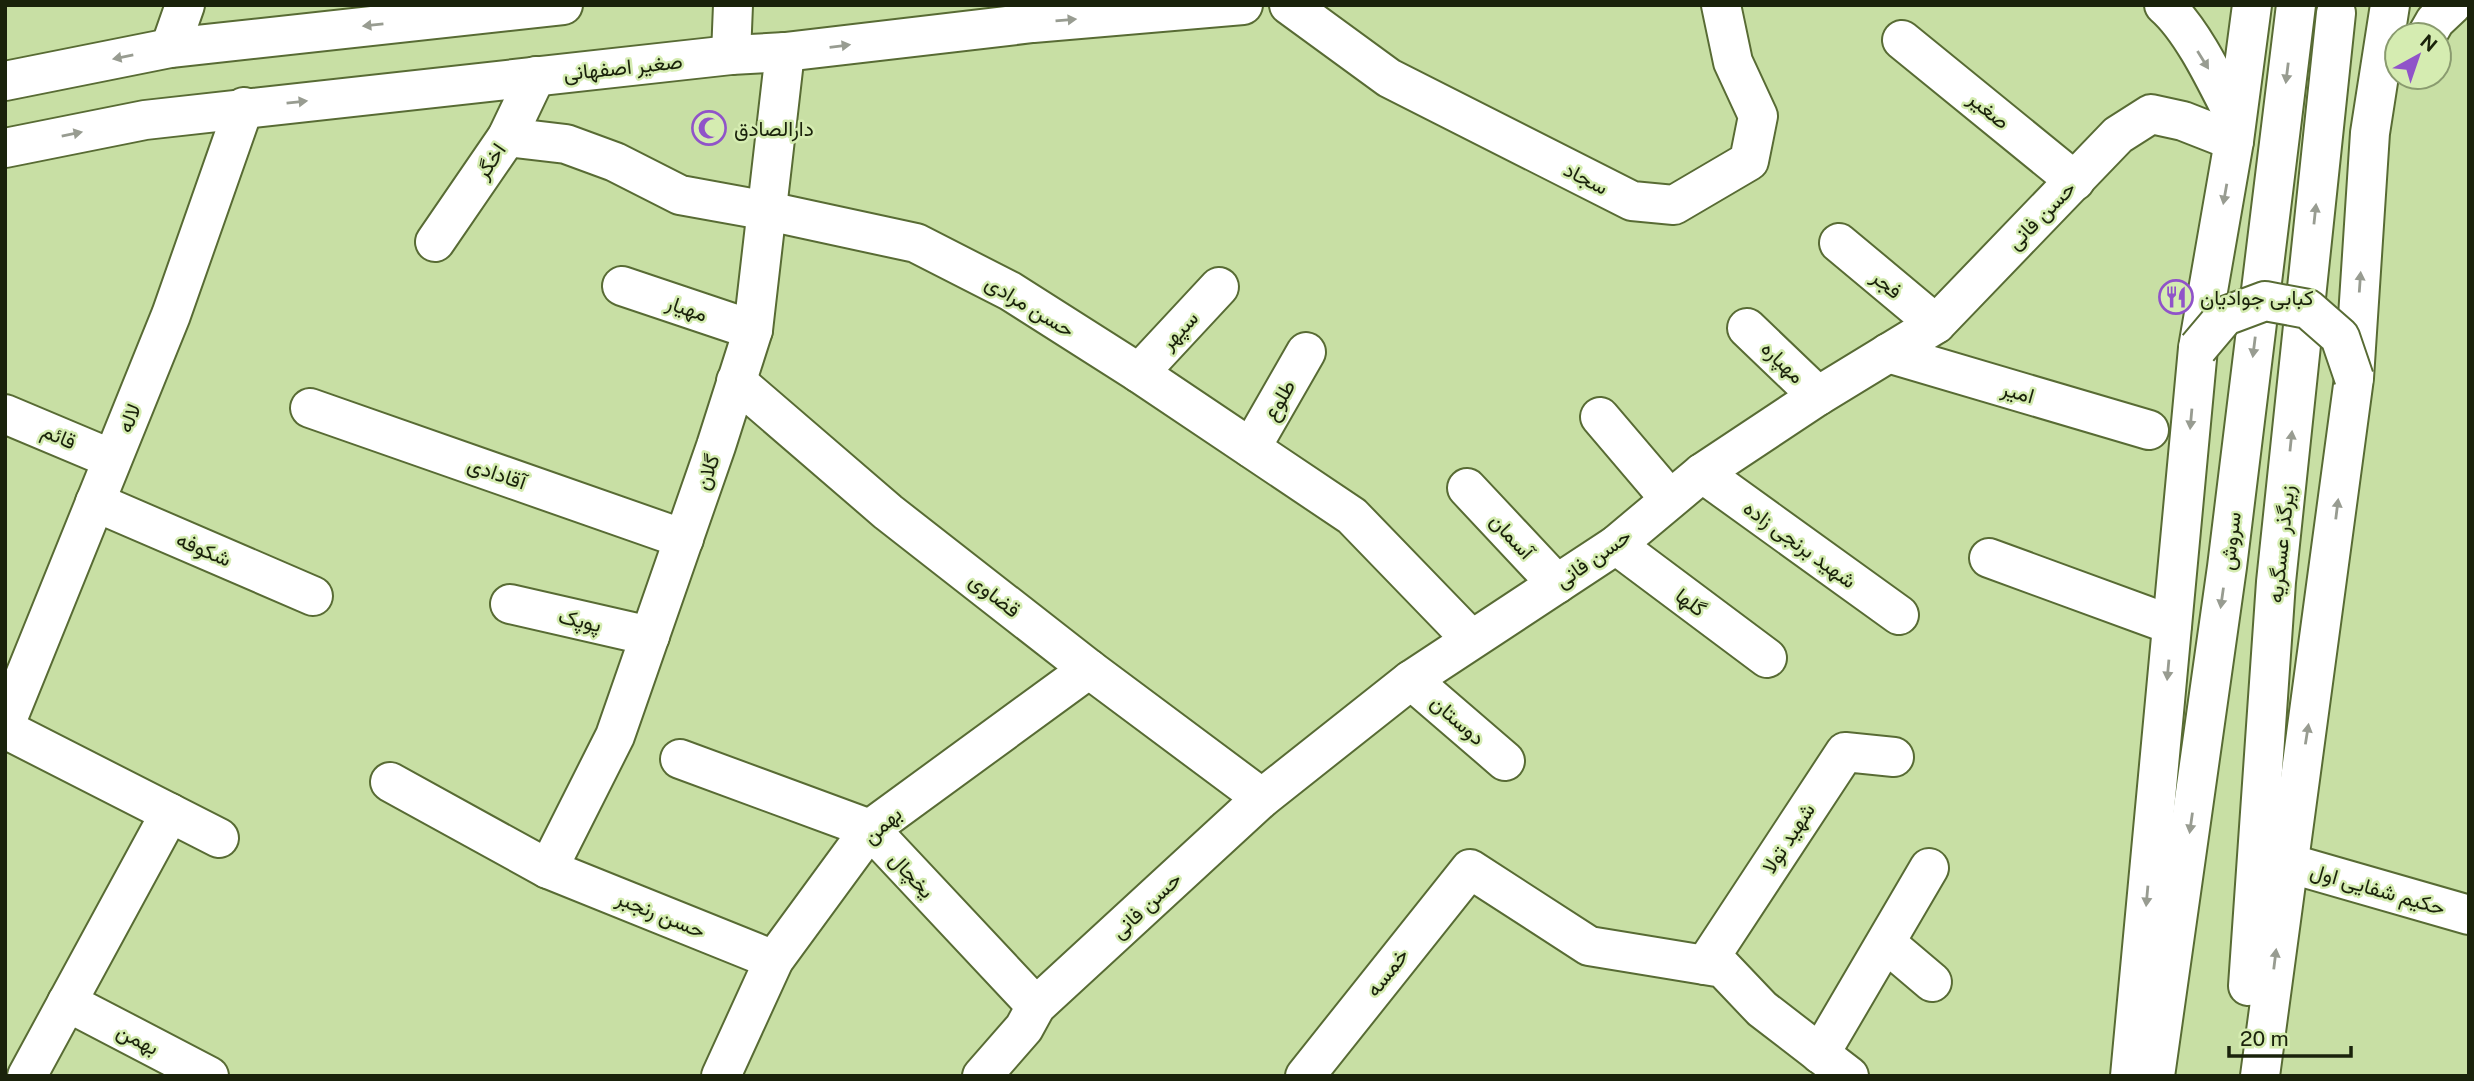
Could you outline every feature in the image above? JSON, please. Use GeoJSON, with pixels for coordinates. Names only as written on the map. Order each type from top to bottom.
{"type":"FeatureCollection","features":[{"type":"Feature","properties":{"kind":"street"},"geometry":{"type":"LineString","coordinates":[[170,48],[186,5]]}},
{"type":"Feature","properties":{"kind":"street"},"geometry":{"type":"LineString","coordinates":[[5,81],[170,48],[415,13],[563,5]]}},
{"type":"Feature","properties":{"kind":"street"},"geometry":{"type":"LineString","coordinates":[[731,55],[733,5]]}},
{"type":"Feature","properties":{"kind":"street","name":"صغیر اصفهانی"},"geometry":{"type":"LineString","coordinates":[[5,148],[145,120],[244,107],[731,55],[785,52],[1033,23],[1243,5]]}},
{"type":"Feature","properties":{"kind":"street","name":"سجاد"},"geometry":{"type":"LineString","coordinates":[[1289,5],[1389,78],[1632,201],[1674,205],[1749,161],[1758,116],[1733,62],[1721,5]]}},
{"type":"Feature","properties":{"kind":"street"},"geometry":{"type":"LineString","coordinates":[[2164,5],[2174,14],[2189,38],[2235,130]]}},
{"type":"Feature","properties":{"kind":"street"},"geometry":{"type":"LineString","coordinates":[[2130,1076],[2198,348],[2235,130],[2252,5]]}},
{"type":"Feature","properties":{"kind":"street","name":"سروش"},"geometry":{"type":"LineString","coordinates":[[2155,1076],[2227,567],[2295,5]]}},
{"type":"Feature","properties":{"kind":"street"},"geometry":{"type":"LineString","coordinates":[[2260,1076],[2354,378],[2370,133],[2390,5]]}},
{"type":"Feature","properties":{"kind":"street"},"geometry":{"type":"LineString","coordinates":[[2435,21],[2452,5]]}},
{"type":"Feature","properties":{"kind":"street","name":"زیرگذر عسگریه"},"geometry":{"type":"LineString","coordinates":[[2241,1076],[2276,582],[2336,13]]}},
{"type":"Feature","properties":{"kind":"street","name":"صغیر"},"geometry":{"type":"LineString","coordinates":[[1902,40],[2075,181]]}},
{"type":"Feature","properties":{"kind":"street","name":"گلان"},"geometry":{"type":"LineString","coordinates":[[548,869],[615,736],[753,330],[785,52]]}},
{"type":"Feature","properties":{"kind":"street","name":"اخگر"},"geometry":{"type":"LineString","coordinates":[[435,242],[507,136],[536,76]]}},
{"type":"Feature","properties":{"kind":"street"},"geometry":{"type":"LineString","coordinates":[[2370,133],[2395,91]]}},
{"type":"Feature","properties":{"kind":"street","name":"لاله"},"geometry":{"type":"LineString","coordinates":[[5,727],[171,315],[244,107]]}},
{"type":"Feature","properties":{"kind":"street","name":"حسن فانی"},"geometry":{"type":"LineString","coordinates":[[982,1076],[1024,1028],[1036,1006],[1262,798],[1411,680],[1616,545],[1702,473],[1818,396],[1936,324],[2118,135],[2151,114],[2235,130]]}},
{"type":"Feature","properties":{"kind":"street","name":"حسن مرادی"},"geometry":{"type":"LineString","coordinates":[[507,136],[566,144],[615,162],[680,195],[916,243],[1010,291],[1139,373],[1352,516],[1471,639]]}},
{"type":"Feature","properties":{"kind":"street","name":"فجر"},"geometry":{"type":"LineString","coordinates":[[1839,243],[1936,324]]}},
{"type":"Feature","properties":{"kind":"street","name":"مهیار"},"geometry":{"type":"LineString","coordinates":[[622,286],[753,330]]}},
{"type":"Feature","properties":{"kind":"street","name":"سپهر"},"geometry":{"type":"LineString","coordinates":[[1139,373],[1219,287]]}},
{"type":"Feature","properties":{"kind":"street"},"geometry":{"type":"LineString","coordinates":[[2198,348],[2225,316],[2265,301],[2308,309],[2340,337],[2354,378]]}},
{"type":"Feature","properties":{"kind":"street","name":"مهپاره"},"geometry":{"type":"LineString","coordinates":[[1747,328],[1818,396]]}},
{"type":"Feature","properties":{"kind":"street","name":"طلوع"},"geometry":{"type":"LineString","coordinates":[[1251,448],[1306,352]]}},
{"type":"Feature","properties":{"kind":"street","name":"امیر"},"geometry":{"type":"LineString","coordinates":[[1888,353],[2149,430]]}},
{"type":"Feature","properties":{"kind":"street","name":"قضاوی"},"geometry":{"type":"LineString","coordinates":[[736,381],[888,512],[1088,669],[1262,798]]}},
{"type":"Feature","properties":{"kind":"street","name":"آقادادی"},"geometry":{"type":"LineString","coordinates":[[310,408],[684,539]]}},
{"type":"Feature","properties":{"kind":"street","name":"قائم"},"geometry":{"type":"LineString","coordinates":[[5,414],[112,459]]}},
{"type":"Feature","properties":{"kind":"street"},"geometry":{"type":"LineString","coordinates":[[1600,417],[1669,498]]}},
{"type":"Feature","properties":{"kind":"street","name":"شهید برنجی زاده"},"geometry":{"type":"LineString","coordinates":[[1702,473],[1899,615]]}},
{"type":"Feature","properties":{"kind":"street","name":"آسمان"},"geometry":{"type":"LineString","coordinates":[[1467,488],[1557,584]]}},
{"type":"Feature","properties":{"kind":"street","name":"شکوفه"},"geometry":{"type":"LineString","coordinates":[[95,502],[313,596]]}},
{"type":"Feature","properties":{"kind":"street","name":"گلها"},"geometry":{"type":"LineString","coordinates":[[1616,545],[1767,658]]}},
{"type":"Feature","properties":{"kind":"street"},"geometry":{"type":"LineString","coordinates":[[1989,558],[2172,625]]}},
{"type":"Feature","properties":{"kind":"street","name":"پوپک"},"geometry":{"type":"LineString","coordinates":[[510,604],[650,636]]}},
{"type":"Feature","properties":{"kind":"street","name":"بهمن"},"geometry":{"type":"LineString","coordinates":[[721,1076],[774,960],[870,829],[1088,669]]}},
{"type":"Feature","properties":{"kind":"street","name":"دوستان"},"geometry":{"type":"LineString","coordinates":[[1411,680],[1505,761]]}},
{"type":"Feature","properties":{"kind":"street"},"geometry":{"type":"LineString","coordinates":[[5,727],[219,838]]}},
{"type":"Feature","properties":{"kind":"street","name":"شهید تولا"},"geometry":{"type":"LineString","coordinates":[[1705,965],[1845,752],[1894,757]]}},
{"type":"Feature","properties":{"kind":"street","name":"یخچال"},"geometry":{"type":"LineString","coordinates":[[680,760],[870,829],[1036,1006]]}},
{"type":"Feature","properties":{"kind":"street","name":"حسن رنجبر"},"geometry":{"type":"LineString","coordinates":[[390,782],[548,869],[774,960]]}},
{"type":"Feature","properties":{"kind":"street"},"geometry":{"type":"LineString","coordinates":[[27,1076],[170,813]]}},
{"type":"Feature","properties":{"kind":"street","name":"حکیم شفایی اول"},"geometry":{"type":"LineString","coordinates":[[2288,863],[2469,915]]}},
{"type":"Feature","properties":{"kind":"street"},"geometry":{"type":"LineString","coordinates":[[1705,965],[1723,968],[1762,1009],[1834,1065],[1886,943],[1930,868]]}},
{"type":"Feature","properties":{"kind":"street","name":"خمسه"},"geometry":{"type":"LineString","coordinates":[[1305,1076],[1470,869],[1589,946],[1705,965]]}},
{"type":"Feature","properties":{"kind":"street"},"geometry":{"type":"LineString","coordinates":[[1886,943],[1932,982]]}},
{"type":"Feature","properties":{"kind":"street","name":"بهمن"},"geometry":{"type":"LineString","coordinates":[[67,1002],[209,1076]]}},
{"type":"Feature","properties":{"kind":"place","name":"دارالصادق"},"geometry":{"type":"Point","coordinates":[709,128]}},
{"type":"Feature","properties":{"kind":"place","name":"کبابی جوادیان"},"geometry":{"type":"Point","coordinates":[2176,297]}}]}
